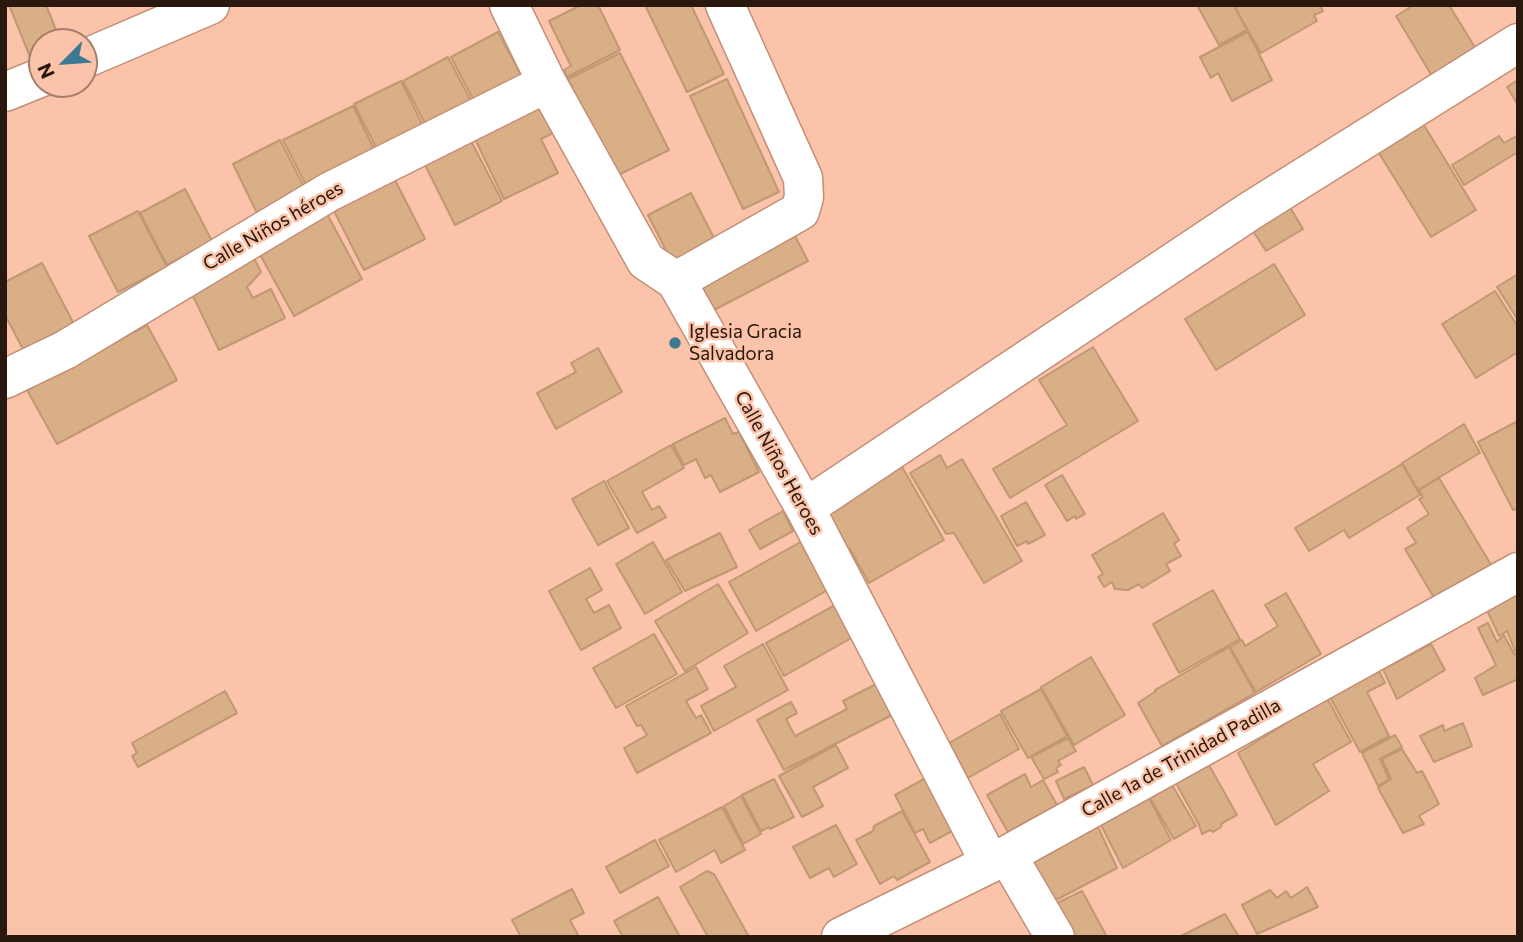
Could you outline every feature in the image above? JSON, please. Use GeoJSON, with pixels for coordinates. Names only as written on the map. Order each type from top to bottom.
{"type":"FeatureCollection","features":[{"type":"Feature","properties":{"kind":"street"},"geometry":{"type":"LineString","coordinates":[[98,53],[210,5]]}},
{"type":"Feature","properties":{"kind":"street","name":"Calle Niños Heroes"},"geometry":{"type":"LineString","coordinates":[[509,5],[547,83],[646,261],[676,281],[805,508],[998,859],[1055,937]]}},
{"type":"Feature","properties":{"kind":"street"},"geometry":{"type":"LineString","coordinates":[[676,281],[800,211],[804,197],[803,178],[725,5]]}},
{"type":"Feature","properties":{"kind":"street"},"geometry":{"type":"LineString","coordinates":[[805,508],[1239,219],[1518,43]]}},
{"type":"Feature","properties":{"kind":"street"},"geometry":{"type":"LineString","coordinates":[[5,92],[28,83]]}},
{"type":"Feature","properties":{"kind":"street","name":"Calle Niños héroes"},"geometry":{"type":"LineString","coordinates":[[5,379],[65,350],[329,192],[547,83]]}},
{"type":"Feature","properties":{"kind":"street","name":"Calle 1a de Trinidad Padilla"},"geometry":{"type":"LineString","coordinates":[[841,937],[998,859],[1518,572]]}},
{"type":"Feature","properties":{"kind":"building"},"geometry":{"type":"Polygon","coordinates":[[[9,5],[46,5],[55,28],[28,28],[28,52],[9,5]]]}},
{"type":"Feature","properties":{"kind":"building"},"geometry":{"type":"Polygon","coordinates":[[[581,5],[598,5],[620,50],[567,77],[564,70],[571,66],[549,21],[581,5]]]}},
{"type":"Feature","properties":{"kind":"building"},"geometry":{"type":"Polygon","coordinates":[[[645,5],[691,5],[724,74],[687,92],[645,5]]]}},
{"type":"Feature","properties":{"kind":"building"},"geometry":{"type":"Polygon","coordinates":[[[1197,5],[1234,5],[1247,30],[1219,45],[1197,5]]]}},
{"type":"Feature","properties":{"kind":"building"},"geometry":{"type":"Polygon","coordinates":[[[1239,5],[1320,5],[1323,11],[1314,15],[1317,21],[1261,53],[1235,8],[1239,5]]]}},
{"type":"Feature","properties":{"kind":"building"},"geometry":{"type":"Polygon","coordinates":[[[1414,5],[1449,5],[1476,49],[1432,76],[1396,16],[1414,5]]]}},
{"type":"Feature","properties":{"kind":"building"},"geometry":{"type":"Polygon","coordinates":[[[498,32],[524,80],[476,105],[451,57],[498,32]]]}},
{"type":"Feature","properties":{"kind":"building"},"geometry":{"type":"Polygon","coordinates":[[[1248,32],[1272,80],[1232,101],[1218,73],[1211,78],[1200,57],[1248,32]]]}},
{"type":"Feature","properties":{"kind":"building"},"geometry":{"type":"Polygon","coordinates":[[[620,53],[669,150],[616,176],[568,79],[620,53]]]}},
{"type":"Feature","properties":{"kind":"building"},"geometry":{"type":"Polygon","coordinates":[[[448,57],[474,107],[429,131],[403,81],[448,57]]]}},
{"type":"Feature","properties":{"kind":"building"},"geometry":{"type":"Polygon","coordinates":[[[727,79],[779,192],[743,209],[690,96],[727,79]]]}},
{"type":"Feature","properties":{"kind":"building"},"geometry":{"type":"Polygon","coordinates":[[[1518,80],[1518,105],[1507,87],[1518,80]]]}},
{"type":"Feature","properties":{"kind":"building"},"geometry":{"type":"Polygon","coordinates":[[[401,81],[425,130],[379,153],[354,104],[401,81]]]}},
{"type":"Feature","properties":{"kind":"building"},"geometry":{"type":"Polygon","coordinates":[[[540,104],[555,132],[541,139],[558,173],[504,199],[474,137],[540,104]]]}},
{"type":"Feature","properties":{"kind":"building"},"geometry":{"type":"Polygon","coordinates":[[[353,106],[375,151],[306,185],[283,140],[353,106]]]}},
{"type":"Feature","properties":{"kind":"building"},"geometry":{"type":"Polygon","coordinates":[[[1419,117],[1476,210],[1431,237],[1374,145],[1419,117]]]}},
{"type":"Feature","properties":{"kind":"building"},"geometry":{"type":"Polygon","coordinates":[[[1518,135],[1518,152],[1464,185],[1452,165],[1499,136],[1504,143],[1518,135]]]}},
{"type":"Feature","properties":{"kind":"building"},"geometry":{"type":"Polygon","coordinates":[[[469,137],[502,201],[455,225],[423,161],[469,137]]]}},
{"type":"Feature","properties":{"kind":"building"},"geometry":{"type":"Polygon","coordinates":[[[280,140],[306,191],[258,215],[233,164],[280,140]]]}},
{"type":"Feature","properties":{"kind":"building"},"geometry":{"type":"Polygon","coordinates":[[[394,178],[425,239],[364,270],[333,209],[394,178]]]}},
{"type":"Feature","properties":{"kind":"building"},"geometry":{"type":"Polygon","coordinates":[[[185,189],[212,241],[167,265],[140,213],[185,189]]]}},
{"type":"Feature","properties":{"kind":"building"},"geometry":{"type":"Polygon","coordinates":[[[691,193],[716,242],[673,264],[648,215],[691,193]]]}},
{"type":"Feature","properties":{"kind":"building"},"geometry":{"type":"Polygon","coordinates":[[[1285,199],[1303,229],[1266,251],[1253,231],[1285,199]]]}},
{"type":"Feature","properties":{"kind":"building"},"geometry":{"type":"Polygon","coordinates":[[[138,211],[167,267],[118,292],[89,236],[138,211]]]}},
{"type":"Feature","properties":{"kind":"building"},"geometry":{"type":"Polygon","coordinates":[[[327,214],[362,279],[294,316],[258,251],[327,214]]]}},
{"type":"Feature","properties":{"kind":"building"},"geometry":{"type":"Polygon","coordinates":[[[795,236],[808,261],[714,310],[701,285],[795,236]]]}},
{"type":"Feature","properties":{"kind":"building"},"geometry":{"type":"Polygon","coordinates":[[[254,258],[261,272],[247,287],[253,298],[271,289],[285,318],[219,350],[190,290],[254,258]]]}},
{"type":"Feature","properties":{"kind":"building"},"geometry":{"type":"Polygon","coordinates":[[[42,263],[75,326],[25,353],[5,315],[5,282],[42,263]]]}},
{"type":"Feature","properties":{"kind":"building"},"geometry":{"type":"Polygon","coordinates":[[[1274,264],[1305,315],[1216,370],[1185,319],[1274,264]]]}},
{"type":"Feature","properties":{"kind":"building"},"geometry":{"type":"Polygon","coordinates":[[[1518,274],[1518,320],[1497,287],[1518,274]]]}},
{"type":"Feature","properties":{"kind":"building"},"geometry":{"type":"Polygon","coordinates":[[[1495,291],[1518,327],[1518,352],[1476,378],[1442,324],[1495,291]]]}},
{"type":"Feature","properties":{"kind":"building"},"geometry":{"type":"Polygon","coordinates":[[[147,325],[177,380],[57,444],[27,390],[147,325]]]}},
{"type":"Feature","properties":{"kind":"building"},"geometry":{"type":"Polygon","coordinates":[[[1093,347],[1138,421],[1010,498],[993,469],[1067,425],[1039,380],[1093,347]]]}},
{"type":"Feature","properties":{"kind":"building"},"geometry":{"type":"Polygon","coordinates":[[[598,348],[622,392],[556,429],[537,393],[576,372],[571,363],[598,348]]]}},
{"type":"Feature","properties":{"kind":"building"},"geometry":{"type":"Polygon","coordinates":[[[725,418],[733,434],[739,432],[759,472],[720,492],[711,475],[705,478],[696,459],[684,465],[673,444],[725,418]]]}},
{"type":"Feature","properties":{"kind":"building"},"geometry":{"type":"Polygon","coordinates":[[[1518,421],[1518,508],[1513,510],[1478,442],[1518,421]]]}},
{"type":"Feature","properties":{"kind":"building"},"geometry":{"type":"Polygon","coordinates":[[[1464,424],[1480,453],[1418,490],[1402,463],[1464,424]]]}},
{"type":"Feature","properties":{"kind":"building"},"geometry":{"type":"Polygon","coordinates":[[[671,445],[684,468],[642,492],[652,510],[659,506],[666,517],[637,533],[607,481],[671,445]]]}},
{"type":"Feature","properties":{"kind":"building"},"geometry":{"type":"Polygon","coordinates":[[[940,455],[947,468],[962,459],[1022,561],[984,583],[954,533],[946,534],[910,473],[940,455]]]}},
{"type":"Feature","properties":{"kind":"building"},"geometry":{"type":"Polygon","coordinates":[[[1402,464],[1420,495],[1349,538],[1344,530],[1309,551],[1295,528],[1402,464]]]}},
{"type":"Feature","properties":{"kind":"building"},"geometry":{"type":"Polygon","coordinates":[[[901,465],[944,540],[869,583],[850,549],[842,554],[818,512],[901,465]]]}},
{"type":"Feature","properties":{"kind":"building"},"geometry":{"type":"Polygon","coordinates":[[[1062,475],[1085,514],[1067,521],[1045,485],[1062,475]]]}},
{"type":"Feature","properties":{"kind":"building"},"geometry":{"type":"Polygon","coordinates":[[[1439,478],[1493,568],[1436,601],[1405,549],[1416,543],[1407,528],[1429,514],[1419,499],[1423,497],[1419,490],[1439,478]]]}},
{"type":"Feature","properties":{"kind":"building"},"geometry":{"type":"Polygon","coordinates":[[[604,481],[629,528],[598,545],[572,499],[604,481]]]}},
{"type":"Feature","properties":{"kind":"building"},"geometry":{"type":"Polygon","coordinates":[[[1026,502],[1045,535],[1028,544],[1027,541],[1017,546],[1001,516],[1026,502]]]}},
{"type":"Feature","properties":{"kind":"building"},"geometry":{"type":"Polygon","coordinates":[[[783,511],[793,531],[760,549],[749,530],[783,511]]]}},
{"type":"Feature","properties":{"kind":"building"},"geometry":{"type":"Polygon","coordinates":[[[1163,513],[1179,540],[1174,544],[1181,556],[1166,564],[1170,571],[1142,588],[1139,584],[1128,590],[1115,589],[1112,582],[1104,587],[1098,577],[1103,574],[1092,555],[1163,513]]]}},
{"type":"Feature","properties":{"kind":"building"},"geometry":{"type":"Polygon","coordinates":[[[720,533],[737,567],[685,591],[666,560],[720,533]]]}},
{"type":"Feature","properties":{"kind":"building"},"geometry":{"type":"Polygon","coordinates":[[[804,540],[831,588],[756,631],[729,582],[804,540]]]}},
{"type":"Feature","properties":{"kind":"building"},"geometry":{"type":"Polygon","coordinates":[[[653,542],[682,592],[645,614],[616,564],[653,542]]]}},
{"type":"Feature","properties":{"kind":"building"},"geometry":{"type":"Polygon","coordinates":[[[590,568],[602,590],[586,599],[594,613],[609,605],[621,628],[581,650],[549,591],[590,568]]]}},
{"type":"Feature","properties":{"kind":"building"},"geometry":{"type":"Polygon","coordinates":[[[718,584],[748,633],[685,671],[655,621],[718,584]]]}},
{"type":"Feature","properties":{"kind":"building"},"geometry":{"type":"Polygon","coordinates":[[[1213,590],[1240,639],[1179,673],[1153,624],[1213,590]]]}},
{"type":"Feature","properties":{"kind":"building"},"geometry":{"type":"Polygon","coordinates":[[[1286,593],[1321,654],[1256,692],[1230,647],[1242,640],[1245,646],[1278,626],[1265,605],[1286,593]]]}},
{"type":"Feature","properties":{"kind":"building"},"geometry":{"type":"Polygon","coordinates":[[[1515,593],[1518,600],[1518,649],[1515,651],[1507,631],[1499,636],[1486,608],[1515,593]]]}},
{"type":"Feature","properties":{"kind":"building"},"geometry":{"type":"Polygon","coordinates":[[[837,604],[855,636],[784,676],[766,643],[837,604]]]}},
{"type":"Feature","properties":{"kind":"building"},"geometry":{"type":"Polygon","coordinates":[[[1488,623],[1497,642],[1504,635],[1514,654],[1518,653],[1518,679],[1483,695],[1475,678],[1496,665],[1478,628],[1488,623]]]}},
{"type":"Feature","properties":{"kind":"building"},"geometry":{"type":"Polygon","coordinates":[[[654,634],[677,674],[616,708],[593,668],[654,634]]]}},
{"type":"Feature","properties":{"kind":"building"},"geometry":{"type":"Polygon","coordinates":[[[763,644],[788,690],[714,731],[701,706],[736,687],[724,666],[763,644]]]}},
{"type":"Feature","properties":{"kind":"building"},"geometry":{"type":"Polygon","coordinates":[[[1431,644],[1445,670],[1397,699],[1383,669],[1431,644]]]}},
{"type":"Feature","properties":{"kind":"building"},"geometry":{"type":"Polygon","coordinates":[[[1229,647],[1255,693],[1162,746],[1138,703],[1155,690],[1229,647]]]}},
{"type":"Feature","properties":{"kind":"building"},"geometry":{"type":"Polygon","coordinates":[[[1091,657],[1125,715],[1074,745],[1041,687],[1091,657]]]}},
{"type":"Feature","properties":{"kind":"building"},"geometry":{"type":"Polygon","coordinates":[[[696,667],[708,689],[686,701],[696,718],[701,715],[711,733],[637,773],[624,748],[647,735],[641,725],[637,726],[626,706],[696,667]]]}},
{"type":"Feature","properties":{"kind":"building"},"geometry":{"type":"Polygon","coordinates":[[[1378,669],[1385,683],[1367,692],[1389,736],[1360,752],[1330,697],[1378,669]]]}},
{"type":"Feature","properties":{"kind":"building"},"geometry":{"type":"Polygon","coordinates":[[[880,682],[896,713],[784,770],[757,720],[791,702],[797,713],[786,719],[795,736],[847,709],[843,701],[880,682]]]}},
{"type":"Feature","properties":{"kind":"building"},"geometry":{"type":"Polygon","coordinates":[[[1041,689],[1067,736],[1028,758],[1001,711],[1041,689]]]}},
{"type":"Feature","properties":{"kind":"building"},"geometry":{"type":"Polygon","coordinates":[[[225,691],[237,713],[138,767],[132,756],[137,753],[132,743],[225,691]]]}},
{"type":"Feature","properties":{"kind":"building"},"geometry":{"type":"Polygon","coordinates":[[[1327,698],[1351,742],[1313,764],[1329,791],[1276,825],[1238,753],[1327,698]]]}},
{"type":"Feature","properties":{"kind":"building"},"geometry":{"type":"Polygon","coordinates":[[[1000,714],[1019,749],[968,778],[949,743],[1000,714]]]}},
{"type":"Feature","properties":{"kind":"building"},"geometry":{"type":"Polygon","coordinates":[[[1463,723],[1472,746],[1434,762],[1420,736],[1443,725],[1444,731],[1463,723]]]}},
{"type":"Feature","properties":{"kind":"building"},"geometry":{"type":"Polygon","coordinates":[[[1395,735],[1402,747],[1380,759],[1389,779],[1378,786],[1362,753],[1395,735]]]}},
{"type":"Feature","properties":{"kind":"building"},"geometry":{"type":"Polygon","coordinates":[[[1068,738],[1076,751],[1058,761],[1061,765],[1056,768],[1058,772],[1044,779],[1031,757],[1068,738]]]}},
{"type":"Feature","properties":{"kind":"building"},"geometry":{"type":"Polygon","coordinates":[[[836,745],[848,768],[813,787],[823,806],[802,817],[779,776],[836,745]]]}},
{"type":"Feature","properties":{"kind":"building"},"geometry":{"type":"Polygon","coordinates":[[[1402,749],[1417,773],[1422,771],[1439,804],[1419,816],[1424,824],[1403,833],[1378,788],[1391,779],[1382,759],[1402,749]]]}},
{"type":"Feature","properties":{"kind":"building"},"geometry":{"type":"Polygon","coordinates":[[[1209,765],[1237,815],[1222,823],[1221,827],[1213,832],[1210,830],[1202,834],[1176,783],[1209,765]]]}},
{"type":"Feature","properties":{"kind":"building"},"geometry":{"type":"Polygon","coordinates":[[[1084,767],[1093,785],[1064,799],[1056,781],[1084,767]]]}},
{"type":"Feature","properties":{"kind":"building"},"geometry":{"type":"Polygon","coordinates":[[[933,774],[961,826],[930,843],[923,829],[915,833],[895,795],[933,774]]]}},
{"type":"Feature","properties":{"kind":"building"},"geometry":{"type":"Polygon","coordinates":[[[1025,774],[1031,787],[1043,780],[1057,805],[1008,832],[987,795],[1025,774]]]}},
{"type":"Feature","properties":{"kind":"building"},"geometry":{"type":"Polygon","coordinates":[[[774,779],[794,817],[761,831],[742,795],[774,779]]]}},
{"type":"Feature","properties":{"kind":"building"},"geometry":{"type":"Polygon","coordinates":[[[1172,785],[1196,826],[1174,839],[1150,798],[1172,785]]]}},
{"type":"Feature","properties":{"kind":"building"},"geometry":{"type":"Polygon","coordinates":[[[741,796],[761,834],[743,844],[724,806],[741,796]]]}},
{"type":"Feature","properties":{"kind":"building"},"geometry":{"type":"Polygon","coordinates":[[[1148,796],[1171,840],[1123,868],[1100,823],[1148,796]]]}},
{"type":"Feature","properties":{"kind":"building"},"geometry":{"type":"Polygon","coordinates":[[[722,807],[745,850],[721,863],[715,850],[676,872],[659,840],[722,807]]]}},
{"type":"Feature","properties":{"kind":"building"},"geometry":{"type":"Polygon","coordinates":[[[902,811],[930,862],[897,880],[894,876],[880,884],[856,840],[873,831],[874,826],[902,811]]]}},
{"type":"Feature","properties":{"kind":"building"},"geometry":{"type":"Polygon","coordinates":[[[836,825],[857,864],[834,877],[829,868],[810,878],[793,847],[836,825]]]}},
{"type":"Feature","properties":{"kind":"building"},"geometry":{"type":"Polygon","coordinates":[[[1097,825],[1117,868],[1052,902],[1030,864],[1097,825]]]}},
{"type":"Feature","properties":{"kind":"building"},"geometry":{"type":"Polygon","coordinates":[[[655,840],[669,866],[620,893],[606,867],[655,840]]]}},
{"type":"Feature","properties":{"kind":"building"},"geometry":{"type":"Polygon","coordinates":[[[707,871],[714,874],[749,937],[708,937],[680,887],[707,871]]]}},
{"type":"Feature","properties":{"kind":"building"},"geometry":{"type":"Polygon","coordinates":[[[1307,887],[1318,907],[1257,934],[1242,905],[1270,890],[1277,898],[1286,891],[1291,898],[1307,887]]]}},
{"type":"Feature","properties":{"kind":"building"},"geometry":{"type":"Polygon","coordinates":[[[572,889],[584,913],[570,920],[579,937],[521,937],[512,920],[572,889]]]}},
{"type":"Feature","properties":{"kind":"building"},"geometry":{"type":"Polygon","coordinates":[[[1082,891],[1107,937],[1070,937],[1053,905],[1082,891]]]}},
{"type":"Feature","properties":{"kind":"building"},"geometry":{"type":"Polygon","coordinates":[[[658,897],[680,937],[623,937],[614,921],[658,897]]]}},
{"type":"Feature","properties":{"kind":"building"},"geometry":{"type":"Polygon","coordinates":[[[1225,914],[1239,937],[1179,937],[1225,914]]]}},
{"type":"Feature","properties":{"kind":"place","name":"Iglesia Gracia Salvadora"},"geometry":{"type":"Point","coordinates":[675,343]}}]}
